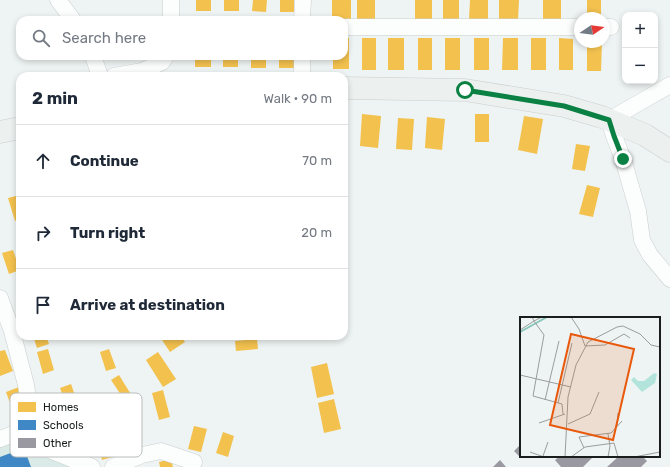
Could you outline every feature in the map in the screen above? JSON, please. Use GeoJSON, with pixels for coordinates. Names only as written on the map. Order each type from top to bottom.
{"type":"FeatureCollection","features":[{"type":"Feature","properties":{"kind":"street"},"geometry":{"type":"LineString","coordinates":[[58,0],[69,16]]}},
{"type":"Feature","properties":{"kind":"street"},"geometry":{"type":"LineString","coordinates":[[171,0],[171,16]]}},
{"type":"Feature","properties":{"kind":"street"},"geometry":{"type":"LineString","coordinates":[[302,16],[303,0]]}},
{"type":"Feature","properties":{"kind":"street"},"geometry":{"type":"LineString","coordinates":[[348,26],[574,27]]}},
{"type":"Feature","properties":{"kind":"street"},"geometry":{"type":"LineString","coordinates":[[94,60],[99,72]]}},
{"type":"Feature","properties":{"kind":"street"},"geometry":{"type":"LineString","coordinates":[[136,72],[142,71],[163,60]]}},
{"type":"Feature","properties":{"kind":"street"},"geometry":{"type":"LineString","coordinates":[[302,60],[302,72]]}},
{"type":"Feature","properties":{"kind":"street"},"geometry":{"type":"LineString","coordinates":[[609,120],[670,85]]}},
{"type":"Feature","properties":{"kind":"street"},"geometry":{"type":"LineString","coordinates":[[348,88],[465,90],[564,106],[609,120],[645,134],[670,151]]}},
{"type":"Feature","properties":{"kind":"street"},"geometry":{"type":"LineString","coordinates":[[609,120],[623,159],[638,211],[642,240],[650,255],[670,280]]}},
{"type":"Feature","properties":{"kind":"street"},"geometry":{"type":"LineString","coordinates":[[0,132],[16,129]]}},
{"type":"Feature","properties":{"kind":"street"},"geometry":{"type":"LineString","coordinates":[[0,298],[12,330],[27,393]]}},
{"type":"Feature","properties":{"kind":"street"},"geometry":{"type":"LineString","coordinates":[[0,439],[10,435]]}},
{"type":"Feature","properties":{"kind":"street"},"geometry":{"type":"LineString","coordinates":[[142,455],[161,451],[194,462]]}},
{"type":"Feature","properties":{"kind":"street"},"geometry":{"type":"LineString","coordinates":[[67,457],[92,467]]}},
{"type":"Feature","properties":{"kind":"street"},"geometry":{"type":"LineString","coordinates":[[114,467],[137,457]]}},
{"type":"Feature","properties":{"kind":"shaded area"},"geometry":{"type":"Polygon","coordinates":[[[10,441],[10,457],[63,457],[76,467],[0,467],[0,445],[10,441]]]}},
{"type":"Feature","properties":{"kind":"building: Homes"},"geometry":{"type":"Polygon","coordinates":[[[196,0],[211,0],[211,11],[196,11],[196,0]]]}},
{"type":"Feature","properties":{"kind":"building: Homes"},"geometry":{"type":"Polygon","coordinates":[[[224,0],[239,0],[239,11],[224,11],[224,0]]]}},
{"type":"Feature","properties":{"kind":"building: Homes"},"geometry":{"type":"Polygon","coordinates":[[[253,0],[267,0],[266,12],[252,11],[253,0]]]}},
{"type":"Feature","properties":{"kind":"building: Homes"},"geometry":{"type":"Polygon","coordinates":[[[280,0],[294,0],[294,12],[280,12],[280,0]]]}},
{"type":"Feature","properties":{"kind":"building: Homes"},"geometry":{"type":"Polygon","coordinates":[[[332,0],[351,0],[351,19],[348,19],[348,16],[332,16],[332,0]]]}},
{"type":"Feature","properties":{"kind":"building: Homes"},"geometry":{"type":"Polygon","coordinates":[[[357,0],[375,0],[375,19],[357,19],[357,0]]]}},
{"type":"Feature","properties":{"kind":"building: Homes"},"geometry":{"type":"Polygon","coordinates":[[[415,0],[432,0],[432,19],[415,19],[415,0]]]}},
{"type":"Feature","properties":{"kind":"building: Homes"},"geometry":{"type":"Polygon","coordinates":[[[443,0],[459,0],[459,19],[443,19],[443,0]]]}},
{"type":"Feature","properties":{"kind":"building: Homes"},"geometry":{"type":"Polygon","coordinates":[[[470,0],[488,0],[488,20],[469,19],[470,0]]]}},
{"type":"Feature","properties":{"kind":"building: Homes"},"geometry":{"type":"Polygon","coordinates":[[[499,0],[519,0],[518,20],[499,20],[499,0]]]}},
{"type":"Feature","properties":{"kind":"building: Homes"},"geometry":{"type":"Polygon","coordinates":[[[543,0],[561,0],[561,20],[543,20],[543,0]]]}},
{"type":"Feature","properties":{"kind":"building: Homes"},"geometry":{"type":"Polygon","coordinates":[[[587,0],[601,0],[601,12],[587,12],[587,0]]]}},
{"type":"Feature","properties":{"kind":"building: Homes"},"geometry":{"type":"Polygon","coordinates":[[[349,38],[349,69],[333,69],[333,60],[348,60],[349,38]]]}},
{"type":"Feature","properties":{"kind":"building: Homes"},"geometry":{"type":"Polygon","coordinates":[[[362,38],[376,38],[376,70],[362,70],[362,38]]]}},
{"type":"Feature","properties":{"kind":"building: Homes"},"geometry":{"type":"Polygon","coordinates":[[[388,38],[404,38],[404,70],[388,70],[388,38]]]}},
{"type":"Feature","properties":{"kind":"building: Homes"},"geometry":{"type":"Polygon","coordinates":[[[418,38],[432,38],[432,70],[418,70],[418,38]]]}},
{"type":"Feature","properties":{"kind":"building: Homes"},"geometry":{"type":"Polygon","coordinates":[[[445,38],[460,38],[460,70],[445,70],[445,38]]]}},
{"type":"Feature","properties":{"kind":"building: Homes"},"geometry":{"type":"Polygon","coordinates":[[[474,38],[489,38],[489,70],[474,70],[474,38]]]}},
{"type":"Feature","properties":{"kind":"building: Homes"},"geometry":{"type":"Polygon","coordinates":[[[503,38],[518,38],[518,70],[502,70],[503,38]]]}},
{"type":"Feature","properties":{"kind":"building: Homes"},"geometry":{"type":"Polygon","coordinates":[[[531,38],[546,38],[546,70],[531,70],[531,38]]]}},
{"type":"Feature","properties":{"kind":"building: Homes"},"geometry":{"type":"Polygon","coordinates":[[[559,38],[573,39],[573,70],[559,70],[559,38]]]}},
{"type":"Feature","properties":{"kind":"building: Homes"},"geometry":{"type":"Polygon","coordinates":[[[587,48],[602,48],[601,71],[587,71],[587,48]]]}},
{"type":"Feature","properties":{"kind":"building: Homes"},"geometry":{"type":"Polygon","coordinates":[[[195,60],[211,60],[211,67],[195,67],[195,60]]]}},
{"type":"Feature","properties":{"kind":"building: Homes"},"geometry":{"type":"Polygon","coordinates":[[[223,60],[238,60],[238,67],[223,67],[223,60]]]}},
{"type":"Feature","properties":{"kind":"building: Homes"},"geometry":{"type":"Polygon","coordinates":[[[251,60],[266,60],[266,68],[251,68],[251,60]]]}},
{"type":"Feature","properties":{"kind":"building: Homes"},"geometry":{"type":"Polygon","coordinates":[[[279,60],[294,60],[294,68],[279,68],[279,60]]]}},
{"type":"Feature","properties":{"kind":"building: Homes"},"geometry":{"type":"Polygon","coordinates":[[[362,114],[381,116],[378,148],[360,146],[362,114]]]}},
{"type":"Feature","properties":{"kind":"building: Homes"},"geometry":{"type":"Polygon","coordinates":[[[475,114],[489,114],[489,142],[475,142],[475,114]]]}},
{"type":"Feature","properties":{"kind":"building: Homes"},"geometry":{"type":"Polygon","coordinates":[[[524,116],[543,119],[537,154],[518,150],[524,116]]]}},
{"type":"Feature","properties":{"kind":"building: Homes"},"geometry":{"type":"Polygon","coordinates":[[[427,117],[445,119],[442,150],[425,148],[427,117]]]}},
{"type":"Feature","properties":{"kind":"building: Homes"},"geometry":{"type":"Polygon","coordinates":[[[398,118],[414,119],[412,150],[396,149],[398,118]]]}},
{"type":"Feature","properties":{"kind":"building: Homes"},"geometry":{"type":"Polygon","coordinates":[[[576,144],[590,146],[585,171],[572,169],[576,144]]]}},
{"type":"Feature","properties":{"kind":"building: Homes"},"geometry":{"type":"Polygon","coordinates":[[[587,185],[600,188],[593,217],[579,214],[587,185]]]}},
{"type":"Feature","properties":{"kind":"building: Homes"},"geometry":{"type":"Polygon","coordinates":[[[16,196],[15,221],[8,198],[16,196]]]}},
{"type":"Feature","properties":{"kind":"building: Homes"},"geometry":{"type":"Polygon","coordinates":[[[13,250],[16,259],[16,271],[9,274],[2,253],[13,250]]]}},
{"type":"Feature","properties":{"kind":"building: Homes"},"geometry":{"type":"Polygon","coordinates":[[[34,340],[48,340],[49,344],[37,348],[34,340]]]}},
{"type":"Feature","properties":{"kind":"building: Homes"},"geometry":{"type":"Polygon","coordinates":[[[162,340],[184,340],[185,342],[170,352],[162,340]]]}},
{"type":"Feature","properties":{"kind":"building: Homes"},"geometry":{"type":"Polygon","coordinates":[[[257,340],[258,349],[236,351],[235,341],[257,340]]]}},
{"type":"Feature","properties":{"kind":"building: Homes"},"geometry":{"type":"Polygon","coordinates":[[[48,349],[54,370],[43,374],[37,352],[48,349]]]}},
{"type":"Feature","properties":{"kind":"building: Homes"},"geometry":{"type":"Polygon","coordinates":[[[109,349],[116,368],[106,371],[100,352],[109,349]]]}},
{"type":"Feature","properties":{"kind":"building: Homes"},"geometry":{"type":"Polygon","coordinates":[[[5,350],[13,371],[0,376],[0,351],[5,350]]]}},
{"type":"Feature","properties":{"kind":"building: Homes"},"geometry":{"type":"Polygon","coordinates":[[[158,352],[176,379],[163,387],[146,360],[158,352]]]}},
{"type":"Feature","properties":{"kind":"building: Homes"},"geometry":{"type":"Polygon","coordinates":[[[327,363],[334,394],[317,398],[311,367],[327,363]]]}},
{"type":"Feature","properties":{"kind":"building: Homes"},"geometry":{"type":"Polygon","coordinates":[[[119,375],[130,393],[120,393],[111,380],[119,375]]]}},
{"type":"Feature","properties":{"kind":"building: Homes"},"geometry":{"type":"Polygon","coordinates":[[[71,384],[74,393],[62,393],[60,388],[71,384]]]}},
{"type":"Feature","properties":{"kind":"building: Homes"},"geometry":{"type":"Polygon","coordinates":[[[19,387],[21,393],[10,393],[10,403],[6,392],[19,387]]]}},
{"type":"Feature","properties":{"kind":"building: Homes"},"geometry":{"type":"Polygon","coordinates":[[[163,390],[170,417],[159,420],[152,393],[163,390]]]}},
{"type":"Feature","properties":{"kind":"building: Homes"},"geometry":{"type":"Polygon","coordinates":[[[334,399],[341,429],[324,433],[318,403],[334,399]]]}},
{"type":"Feature","properties":{"kind":"building: Homes"},"geometry":{"type":"Polygon","coordinates":[[[194,426],[207,429],[201,452],[188,449],[194,426]]]}},
{"type":"Feature","properties":{"kind":"building: Homes"},"geometry":{"type":"Polygon","coordinates":[[[223,432],[234,436],[228,457],[216,453],[223,432]]]}},
{"type":"Feature","properties":{"kind":"building: Homes"},"geometry":{"type":"Polygon","coordinates":[[[101,457],[112,457],[102,460],[101,457]]]}},
{"type":"Feature","properties":{"kind":"building: Homes"},"geometry":{"type":"Polygon","coordinates":[[[171,459],[173,467],[160,467],[159,462],[171,459]]]}},
{"type":"Feature","properties":{"kind":"building: Schools"},"geometry":{"type":"Polygon","coordinates":[[[10,453],[10,457],[27,457],[31,467],[0,467],[0,457],[10,453]]]}},
{"type":"Feature","properties":{"kind":"building: Other"},"geometry":{"type":"Polygon","coordinates":[[[520,445],[520,457],[514,451],[520,445]]]}},
{"type":"Feature","properties":{"kind":"building: Other"},"geometry":{"type":"Polygon","coordinates":[[[559,457],[593,457],[583,467],[561,467],[555,460],[559,457]]]}},
{"type":"Feature","properties":{"kind":"building: Other"},"geometry":{"type":"Polygon","coordinates":[[[618,457],[643,457],[647,461],[641,467],[607,467],[618,457]]]}},
{"type":"Feature","properties":{"kind":"building: Other"},"geometry":{"type":"Polygon","coordinates":[[[500,460],[506,467],[493,467],[500,460]]]}},
{"type":"Feature","properties":{"kind":"route"},"geometry":{"type":"LineString","coordinates":[[465,90],[564,106],[609,120],[623,159]]}}]}
